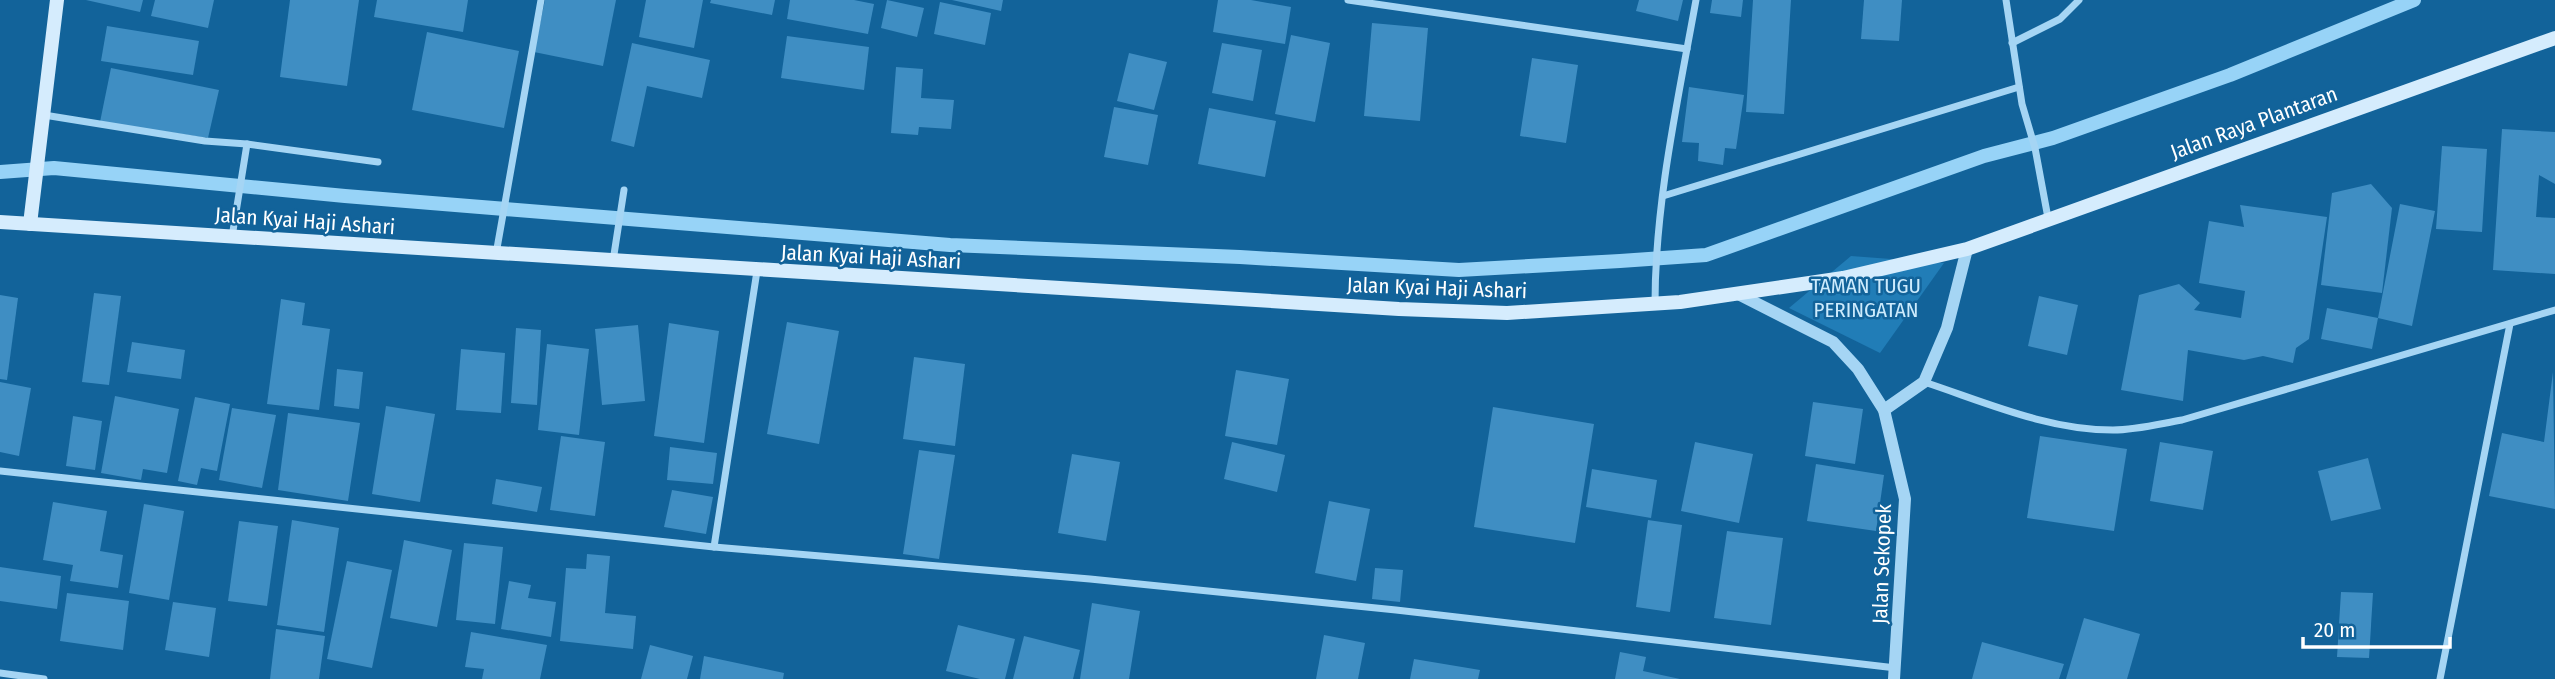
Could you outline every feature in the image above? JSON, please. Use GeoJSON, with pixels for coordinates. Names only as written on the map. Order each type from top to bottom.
{"type":"FeatureCollection","features":[{"type":"Feature","properties":{"kind":"main road"},"geometry":{"type":"LineString","coordinates":[[30,224],[57,0]]}},
{"type":"Feature","properties":{"kind":"main road","name":"Jalan Raya Plantaran"},"geometry":{"type":"LineString","coordinates":[[1740,295],[1843,278],[1967,249],[2555,37]]}},
{"type":"Feature","properties":{"kind":"main road","name":"Jalan Kyai Haji Ashari"},"geometry":{"type":"LineString","coordinates":[[0,222],[1399,310],[1507,313],[1655,304],[1740,295]]}},
{"type":"Feature","properties":{"kind":"street"},"geometry":{"type":"LineString","coordinates":[[496,254],[541,0]]}},
{"type":"Feature","properties":{"kind":"street"},"geometry":{"type":"LineString","coordinates":[[1348,0],[1687,49]]}},
{"type":"Feature","properties":{"kind":"street"},"geometry":{"type":"LineString","coordinates":[[1655,304],[1655,261],[1661,207],[1696,0]]}},
{"type":"Feature","properties":{"kind":"street"},"geometry":{"type":"LineString","coordinates":[[2006,0],[2022,104],[2035,148],[2048,218]]}},
{"type":"Feature","properties":{"kind":"street"},"geometry":{"type":"LineString","coordinates":[[2012,43],[2060,19],[2079,0]]}},
{"type":"Feature","properties":{"kind":"street"},"geometry":{"type":"LineString","coordinates":[[1663,196],[2019,87]]}},
{"type":"Feature","properties":{"kind":"street"},"geometry":{"type":"LineString","coordinates":[[43,119],[378,162]]}},
{"type":"Feature","properties":{"kind":"street"},"geometry":{"type":"LineString","coordinates":[[232,238],[247,144]]}},
{"type":"Feature","properties":{"kind":"street"},"geometry":{"type":"LineString","coordinates":[[612,262],[624,190]]}},
{"type":"Feature","properties":{"kind":"street"},"geometry":{"type":"LineString","coordinates":[[1884,410],[1924,382],[1947,328],[1967,249]]}},
{"type":"Feature","properties":{"kind":"street"},"geometry":{"type":"LineString","coordinates":[[715,547],[757,271]]}},
{"type":"Feature","properties":{"kind":"street","name":"Jalan Sekopek"},"geometry":{"type":"LineString","coordinates":[[1740,295],[1833,342],[1858,369],[1884,410],[1905,499],[1895,673]]}},
{"type":"Feature","properties":{"kind":"street"},"geometry":{"type":"LineString","coordinates":[[1924,382],[2055,425],[2112,430],[2143,428],[2555,310]]}},
{"type":"Feature","properties":{"kind":"street"},"geometry":{"type":"LineString","coordinates":[[2440,679],[2510,324]]}},
{"type":"Feature","properties":{"kind":"street"},"geometry":{"type":"LineString","coordinates":[[0,471],[715,547],[1090,579],[1396,610],[1895,673]]}},
{"type":"Feature","properties":{"kind":"street"},"geometry":{"type":"LineString","coordinates":[[0,673],[44,679]]}},
{"type":"Feature","properties":{"kind":"green space","name":"TAMAN TUGU PERINGATAN"},"geometry":{"type":"Polygon","coordinates":[[[1851,256],[1944,263],[1880,353],[1789,308],[1851,256]]]}},
{"type":"Feature","properties":{"kind":"building"},"geometry":{"type":"Polygon","coordinates":[[[86,0],[143,0],[140,12],[86,0]]]}},
{"type":"Feature","properties":{"kind":"building"},"geometry":{"type":"Polygon","coordinates":[[[155,0],[214,0],[208,28],[151,16],[155,0]]]}},
{"type":"Feature","properties":{"kind":"building"},"geometry":{"type":"Polygon","coordinates":[[[290,0],[359,0],[347,86],[280,77],[290,0]]]}},
{"type":"Feature","properties":{"kind":"building"},"geometry":{"type":"Polygon","coordinates":[[[377,0],[468,0],[463,32],[374,17],[377,0]]]}},
{"type":"Feature","properties":{"kind":"building"},"geometry":{"type":"Polygon","coordinates":[[[545,0],[616,0],[603,66],[534,52],[545,0]]]}},
{"type":"Feature","properties":{"kind":"building"},"geometry":{"type":"Polygon","coordinates":[[[646,0],[703,0],[694,48],[639,37],[646,0]]]}},
{"type":"Feature","properties":{"kind":"building"},"geometry":{"type":"Polygon","coordinates":[[[711,0],[775,0],[772,15],[710,3],[711,0]]]}},
{"type":"Feature","properties":{"kind":"building"},"geometry":{"type":"Polygon","coordinates":[[[790,0],[854,0],[874,4],[868,34],[787,19],[790,0]]]}},
{"type":"Feature","properties":{"kind":"building"},"geometry":{"type":"Polygon","coordinates":[[[887,0],[924,8],[917,37],[881,28],[887,0]]]}},
{"type":"Feature","properties":{"kind":"building"},"geometry":{"type":"Polygon","coordinates":[[[952,0],[1003,0],[1001,11],[952,0]]]}},
{"type":"Feature","properties":{"kind":"building"},"geometry":{"type":"Polygon","coordinates":[[[1218,0],[1251,0],[1291,7],[1285,44],[1213,32],[1218,0]]]}},
{"type":"Feature","properties":{"kind":"building"},"geometry":{"type":"Polygon","coordinates":[[[1639,0],[1683,0],[1678,21],[1636,11],[1639,0]]]}},
{"type":"Feature","properties":{"kind":"building"},"geometry":{"type":"Polygon","coordinates":[[[1712,0],[1743,0],[1741,17],[1710,13],[1712,0]]]}},
{"type":"Feature","properties":{"kind":"building"},"geometry":{"type":"Polygon","coordinates":[[[1753,0],[1791,0],[1784,114],[1746,112],[1753,0]]]}},
{"type":"Feature","properties":{"kind":"building"},"geometry":{"type":"Polygon","coordinates":[[[1864,0],[1902,0],[1899,41],[1861,39],[1864,0]]]}},
{"type":"Feature","properties":{"kind":"building"},"geometry":{"type":"Polygon","coordinates":[[[940,2],[991,13],[985,45],[934,34],[940,2]]]}},
{"type":"Feature","properties":{"kind":"building"},"geometry":{"type":"Polygon","coordinates":[[[1372,23],[1428,28],[1420,121],[1364,116],[1372,23]]]}},
{"type":"Feature","properties":{"kind":"building"},"geometry":{"type":"Polygon","coordinates":[[[107,26],[199,41],[193,75],[101,61],[107,26]]]}},
{"type":"Feature","properties":{"kind":"building"},"geometry":{"type":"Polygon","coordinates":[[[427,32],[519,51],[504,128],[412,110],[427,32]]]}},
{"type":"Feature","properties":{"kind":"building"},"geometry":{"type":"Polygon","coordinates":[[[1291,35],[1330,43],[1315,122],[1275,114],[1291,35]]]}},
{"type":"Feature","properties":{"kind":"building"},"geometry":{"type":"Polygon","coordinates":[[[787,36],[869,47],[864,90],[781,78],[787,36]]]}},
{"type":"Feature","properties":{"kind":"building"},"geometry":{"type":"Polygon","coordinates":[[[632,43],[710,60],[702,98],[647,86],[634,147],[611,141],[632,43]]]}},
{"type":"Feature","properties":{"kind":"building"},"geometry":{"type":"Polygon","coordinates":[[[1222,43],[1262,50],[1253,101],[1212,93],[1222,43]]]}},
{"type":"Feature","properties":{"kind":"building"},"geometry":{"type":"Polygon","coordinates":[[[1129,53],[1167,62],[1154,110],[1117,101],[1129,53]]]}},
{"type":"Feature","properties":{"kind":"building"},"geometry":{"type":"Polygon","coordinates":[[[1532,58],[1578,65],[1566,143],[1520,136],[1532,58]]]}},
{"type":"Feature","properties":{"kind":"building"},"geometry":{"type":"Polygon","coordinates":[[[896,67],[923,69],[921,98],[954,100],[951,129],[919,127],[918,135],[891,133],[896,67]]]}},
{"type":"Feature","properties":{"kind":"building"},"geometry":{"type":"Polygon","coordinates":[[[111,68],[219,90],[208,138],[100,122],[111,68]]]}},
{"type":"Feature","properties":{"kind":"building"},"geometry":{"type":"Polygon","coordinates":[[[1689,87],[1744,95],[1736,149],[1725,148],[1723,165],[1698,161],[1699,143],[1682,142],[1689,87]]]}},
{"type":"Feature","properties":{"kind":"building"},"geometry":{"type":"Polygon","coordinates":[[[1114,107],[1158,115],[1148,165],[1104,157],[1114,107]]]}},
{"type":"Feature","properties":{"kind":"building"},"geometry":{"type":"Polygon","coordinates":[[[1209,108],[1276,121],[1265,177],[1198,164],[1209,108]]]}},
{"type":"Feature","properties":{"kind":"building"},"geometry":{"type":"Polygon","coordinates":[[[2502,129],[2555,132],[2555,184],[2539,175],[2536,217],[2555,218],[2555,274],[2493,270],[2502,129]]]}},
{"type":"Feature","properties":{"kind":"building"},"geometry":{"type":"Polygon","coordinates":[[[2442,146],[2487,149],[2482,232],[2436,229],[2442,146]]]}},
{"type":"Feature","properties":{"kind":"building"},"geometry":{"type":"Polygon","coordinates":[[[2371,184],[2392,208],[2382,293],[2321,285],[2332,193],[2371,184]]]}},
{"type":"Feature","properties":{"kind":"building"},"geometry":{"type":"Polygon","coordinates":[[[2400,204],[2435,211],[2412,326],[2378,318],[2400,204]]]}},
{"type":"Feature","properties":{"kind":"building"},"geometry":{"type":"Polygon","coordinates":[[[2240,205],[2327,217],[2309,339],[2296,348],[2293,363],[2263,356],[2244,360],[2188,350],[2183,401],[2121,390],[2139,295],[2179,284],[2200,303],[2194,310],[2241,318],[2245,291],[2199,283],[2209,221],[2244,227],[2240,205]]]}},
{"type":"Feature","properties":{"kind":"building"},"geometry":{"type":"Polygon","coordinates":[[[94,293],[121,296],[109,385],[82,382],[94,293]]]}},
{"type":"Feature","properties":{"kind":"building"},"geometry":{"type":"Polygon","coordinates":[[[0,295],[18,298],[7,380],[0,379],[0,295]]]}},
{"type":"Feature","properties":{"kind":"building"},"geometry":{"type":"Polygon","coordinates":[[[2039,296],[2078,305],[2067,355],[2028,346],[2039,296]]]}},
{"type":"Feature","properties":{"kind":"building"},"geometry":{"type":"Polygon","coordinates":[[[281,299],[305,303],[302,325],[330,329],[319,410],[267,404],[281,299]]]}},
{"type":"Feature","properties":{"kind":"building"},"geometry":{"type":"Polygon","coordinates":[[[2327,308],[2378,318],[2372,349],[2321,339],[2327,308]]]}},
{"type":"Feature","properties":{"kind":"building"},"geometry":{"type":"Polygon","coordinates":[[[787,322],[839,331],[819,444],[767,434],[787,322]]]}},
{"type":"Feature","properties":{"kind":"building"},"geometry":{"type":"Polygon","coordinates":[[[669,323],[719,331],[704,443],[654,436],[669,323]]]}},
{"type":"Feature","properties":{"kind":"building"},"geometry":{"type":"Polygon","coordinates":[[[638,325],[645,401],[602,405],[595,329],[638,325]]]}},
{"type":"Feature","properties":{"kind":"building"},"geometry":{"type":"Polygon","coordinates":[[[516,328],[541,330],[537,405],[511,403],[516,328]]]}},
{"type":"Feature","properties":{"kind":"building"},"geometry":{"type":"Polygon","coordinates":[[[132,342],[185,350],[181,379],[127,372],[132,342]]]}},
{"type":"Feature","properties":{"kind":"building"},"geometry":{"type":"Polygon","coordinates":[[[547,344],[589,349],[579,435],[538,430],[547,344]]]}},
{"type":"Feature","properties":{"kind":"building"},"geometry":{"type":"Polygon","coordinates":[[[461,349],[505,353],[501,413],[456,410],[461,349]]]}},
{"type":"Feature","properties":{"kind":"building"},"geometry":{"type":"Polygon","coordinates":[[[914,357],[965,364],[955,446],[903,439],[914,357]]]}},
{"type":"Feature","properties":{"kind":"building"},"geometry":{"type":"Polygon","coordinates":[[[337,369],[363,372],[359,409],[334,406],[337,369]]]}},
{"type":"Feature","properties":{"kind":"building"},"geometry":{"type":"Polygon","coordinates":[[[1236,370],[1289,379],[1277,445],[1225,436],[1236,370]]]}},
{"type":"Feature","properties":{"kind":"building"},"geometry":{"type":"Polygon","coordinates":[[[2553,372],[2555,509],[2489,496],[2502,433],[2544,442],[2553,372]]]}},
{"type":"Feature","properties":{"kind":"building"},"geometry":{"type":"Polygon","coordinates":[[[0,382],[31,388],[19,456],[0,452],[0,382]]]}},
{"type":"Feature","properties":{"kind":"building"},"geometry":{"type":"Polygon","coordinates":[[[115,396],[179,409],[167,473],[143,469],[141,480],[101,473],[115,396]]]}},
{"type":"Feature","properties":{"kind":"building"},"geometry":{"type":"Polygon","coordinates":[[[195,397],[230,404],[217,471],[201,468],[197,485],[178,481],[195,397]]]}},
{"type":"Feature","properties":{"kind":"building"},"geometry":{"type":"Polygon","coordinates":[[[1813,402],[1863,409],[1855,464],[1805,456],[1813,402]]]}},
{"type":"Feature","properties":{"kind":"building"},"geometry":{"type":"Polygon","coordinates":[[[386,406],[435,414],[420,502],[372,494],[386,406]]]}},
{"type":"Feature","properties":{"kind":"building"},"geometry":{"type":"Polygon","coordinates":[[[1493,407],[1594,424],[1575,543],[1474,527],[1493,407]]]}},
{"type":"Feature","properties":{"kind":"building"},"geometry":{"type":"Polygon","coordinates":[[[232,408],[276,415],[262,488],[219,480],[232,408]]]}},
{"type":"Feature","properties":{"kind":"building"},"geometry":{"type":"Polygon","coordinates":[[[288,413],[360,423],[348,501],[278,490],[288,413]]]}},
{"type":"Feature","properties":{"kind":"building"},"geometry":{"type":"Polygon","coordinates":[[[73,416],[102,421],[95,470],[66,466],[73,416]]]}},
{"type":"Feature","properties":{"kind":"building"},"geometry":{"type":"Polygon","coordinates":[[[561,436],[605,442],[595,516],[550,510],[561,436]]]}},
{"type":"Feature","properties":{"kind":"building"},"geometry":{"type":"Polygon","coordinates":[[[2040,436],[2127,449],[2114,531],[2027,518],[2040,436]]]}},
{"type":"Feature","properties":{"kind":"building"},"geometry":{"type":"Polygon","coordinates":[[[1232,442],[1285,455],[1277,492],[1224,479],[1232,442]]]}},
{"type":"Feature","properties":{"kind":"building"},"geometry":{"type":"Polygon","coordinates":[[[1695,442],[1753,454],[1739,523],[1681,511],[1695,442]]]}},
{"type":"Feature","properties":{"kind":"building"},"geometry":{"type":"Polygon","coordinates":[[[2160,442],[2213,451],[2203,510],[2150,501],[2160,442]]]}},
{"type":"Feature","properties":{"kind":"building"},"geometry":{"type":"Polygon","coordinates":[[[670,447],[717,453],[713,484],[667,480],[670,447]]]}},
{"type":"Feature","properties":{"kind":"building"},"geometry":{"type":"Polygon","coordinates":[[[919,450],[955,455],[939,559],[903,554],[919,450]]]}},
{"type":"Feature","properties":{"kind":"building"},"geometry":{"type":"Polygon","coordinates":[[[1072,454],[1120,462],[1106,541],[1058,533],[1072,454]]]}},
{"type":"Feature","properties":{"kind":"building"},"geometry":{"type":"Polygon","coordinates":[[[2368,458],[2381,509],[2331,521],[2318,471],[2368,458]]]}},
{"type":"Feature","properties":{"kind":"building"},"geometry":{"type":"Polygon","coordinates":[[[1816,464],[1884,475],[1876,531],[1807,521],[1816,464]]]}},
{"type":"Feature","properties":{"kind":"building"},"geometry":{"type":"Polygon","coordinates":[[[1592,469],[1657,480],[1651,518],[1586,507],[1592,469]]]}},
{"type":"Feature","properties":{"kind":"building"},"geometry":{"type":"Polygon","coordinates":[[[496,479],[542,487],[537,512],[492,504],[496,479]]]}},
{"type":"Feature","properties":{"kind":"building"},"geometry":{"type":"Polygon","coordinates":[[[672,490],[713,497],[706,534],[664,527],[672,490]]]}},
{"type":"Feature","properties":{"kind":"building"},"geometry":{"type":"Polygon","coordinates":[[[1329,501],[1370,509],[1356,581],[1315,573],[1329,501]]]}},
{"type":"Feature","properties":{"kind":"building"},"geometry":{"type":"Polygon","coordinates":[[[53,502],[107,511],[100,551],[123,555],[118,588],[70,581],[73,565],[43,560],[53,502]]]}},
{"type":"Feature","properties":{"kind":"building"},"geometry":{"type":"Polygon","coordinates":[[[144,504],[184,511],[169,600],[129,593],[144,504]]]}},
{"type":"Feature","properties":{"kind":"building"},"geometry":{"type":"Polygon","coordinates":[[[292,520],[339,528],[324,632],[277,625],[292,520]]]}},
{"type":"Feature","properties":{"kind":"building"},"geometry":{"type":"Polygon","coordinates":[[[1648,520],[1682,525],[1670,612],[1636,607],[1648,520]]]}},
{"type":"Feature","properties":{"kind":"building"},"geometry":{"type":"Polygon","coordinates":[[[239,521],[278,526],[267,606],[228,601],[239,521]]]}},
{"type":"Feature","properties":{"kind":"building"},"geometry":{"type":"Polygon","coordinates":[[[1727,531],[1783,538],[1771,625],[1714,618],[1727,531]]]}},
{"type":"Feature","properties":{"kind":"building"},"geometry":{"type":"Polygon","coordinates":[[[404,540],[452,550],[437,627],[390,618],[404,540]]]}},
{"type":"Feature","properties":{"kind":"building"},"geometry":{"type":"Polygon","coordinates":[[[464,543],[503,547],[495,624],[456,620],[464,543]]]}},
{"type":"Feature","properties":{"kind":"building"},"geometry":{"type":"Polygon","coordinates":[[[587,554],[610,556],[605,613],[636,616],[633,649],[560,641],[566,568],[586,569],[587,554]]]}},
{"type":"Feature","properties":{"kind":"building"},"geometry":{"type":"Polygon","coordinates":[[[347,561],[392,570],[372,668],[327,659],[347,561]]]}},
{"type":"Feature","properties":{"kind":"building"},"geometry":{"type":"Polygon","coordinates":[[[0,567],[61,576],[57,609],[0,601],[0,567]]]}},
{"type":"Feature","properties":{"kind":"building"},"geometry":{"type":"Polygon","coordinates":[[[1375,568],[1403,570],[1400,602],[1372,599],[1375,568]]]}},
{"type":"Feature","properties":{"kind":"building"},"geometry":{"type":"Polygon","coordinates":[[[509,581],[531,585],[528,598],[556,602],[551,637],[501,629],[509,581]]]}},
{"type":"Feature","properties":{"kind":"building"},"geometry":{"type":"Polygon","coordinates":[[[2341,592],[2373,593],[2369,658],[2337,657],[2341,592]]]}},
{"type":"Feature","properties":{"kind":"building"},"geometry":{"type":"Polygon","coordinates":[[[67,593],[129,601],[123,650],[60,641],[67,593]]]}},
{"type":"Feature","properties":{"kind":"building"},"geometry":{"type":"Polygon","coordinates":[[[173,602],[216,608],[209,657],[165,650],[173,602]]]}},
{"type":"Feature","properties":{"kind":"building"},"geometry":{"type":"Polygon","coordinates":[[[1092,603],[1140,611],[1129,679],[1080,679],[1092,603]]]}},
{"type":"Feature","properties":{"kind":"building"},"geometry":{"type":"Polygon","coordinates":[[[2084,618],[2140,634],[2127,679],[2066,679],[2084,618]]]}},
{"type":"Feature","properties":{"kind":"building"},"geometry":{"type":"Polygon","coordinates":[[[958,625],[1015,639],[1005,679],[980,679],[946,671],[958,625]]]}},
{"type":"Feature","properties":{"kind":"building"},"geometry":{"type":"Polygon","coordinates":[[[276,629],[325,636],[319,679],[270,679],[276,629]]]}},
{"type":"Feature","properties":{"kind":"building"},"geometry":{"type":"Polygon","coordinates":[[[471,632],[547,645],[540,679],[482,679],[484,669],[465,667],[471,632]]]}},
{"type":"Feature","properties":{"kind":"building"},"geometry":{"type":"Polygon","coordinates":[[[1324,635],[1365,643],[1358,679],[1316,679],[1324,635]]]}},
{"type":"Feature","properties":{"kind":"building"},"geometry":{"type":"Polygon","coordinates":[[[1024,636],[1080,650],[1073,679],[1013,679],[1024,636]]]}},
{"type":"Feature","properties":{"kind":"building"},"geometry":{"type":"Polygon","coordinates":[[[1982,642],[2064,664],[2059,679],[1972,679],[1982,642]]]}},
{"type":"Feature","properties":{"kind":"building"},"geometry":{"type":"Polygon","coordinates":[[[650,645],[693,656],[687,679],[641,679],[650,645]]]}},
{"type":"Feature","properties":{"kind":"building"},"geometry":{"type":"Polygon","coordinates":[[[1620,652],[1646,657],[1643,671],[1680,679],[1615,679],[1620,652]]]}},
{"type":"Feature","properties":{"kind":"building"},"geometry":{"type":"Polygon","coordinates":[[[704,656],[784,673],[783,679],[700,679],[704,656]]]}},
{"type":"Feature","properties":{"kind":"building"},"geometry":{"type":"Polygon","coordinates":[[[1414,659],[1480,670],[1478,679],[1410,679],[1414,659]]]}},
{"type":"Feature","properties":{"kind":"waterway"},"geometry":{"type":"LineString","coordinates":[[0,172],[54,168],[345,196],[950,245],[1240,257],[1459,270],[1706,255],[1984,156],[2053,138],[2230,75],[2414,0]]}}]}
